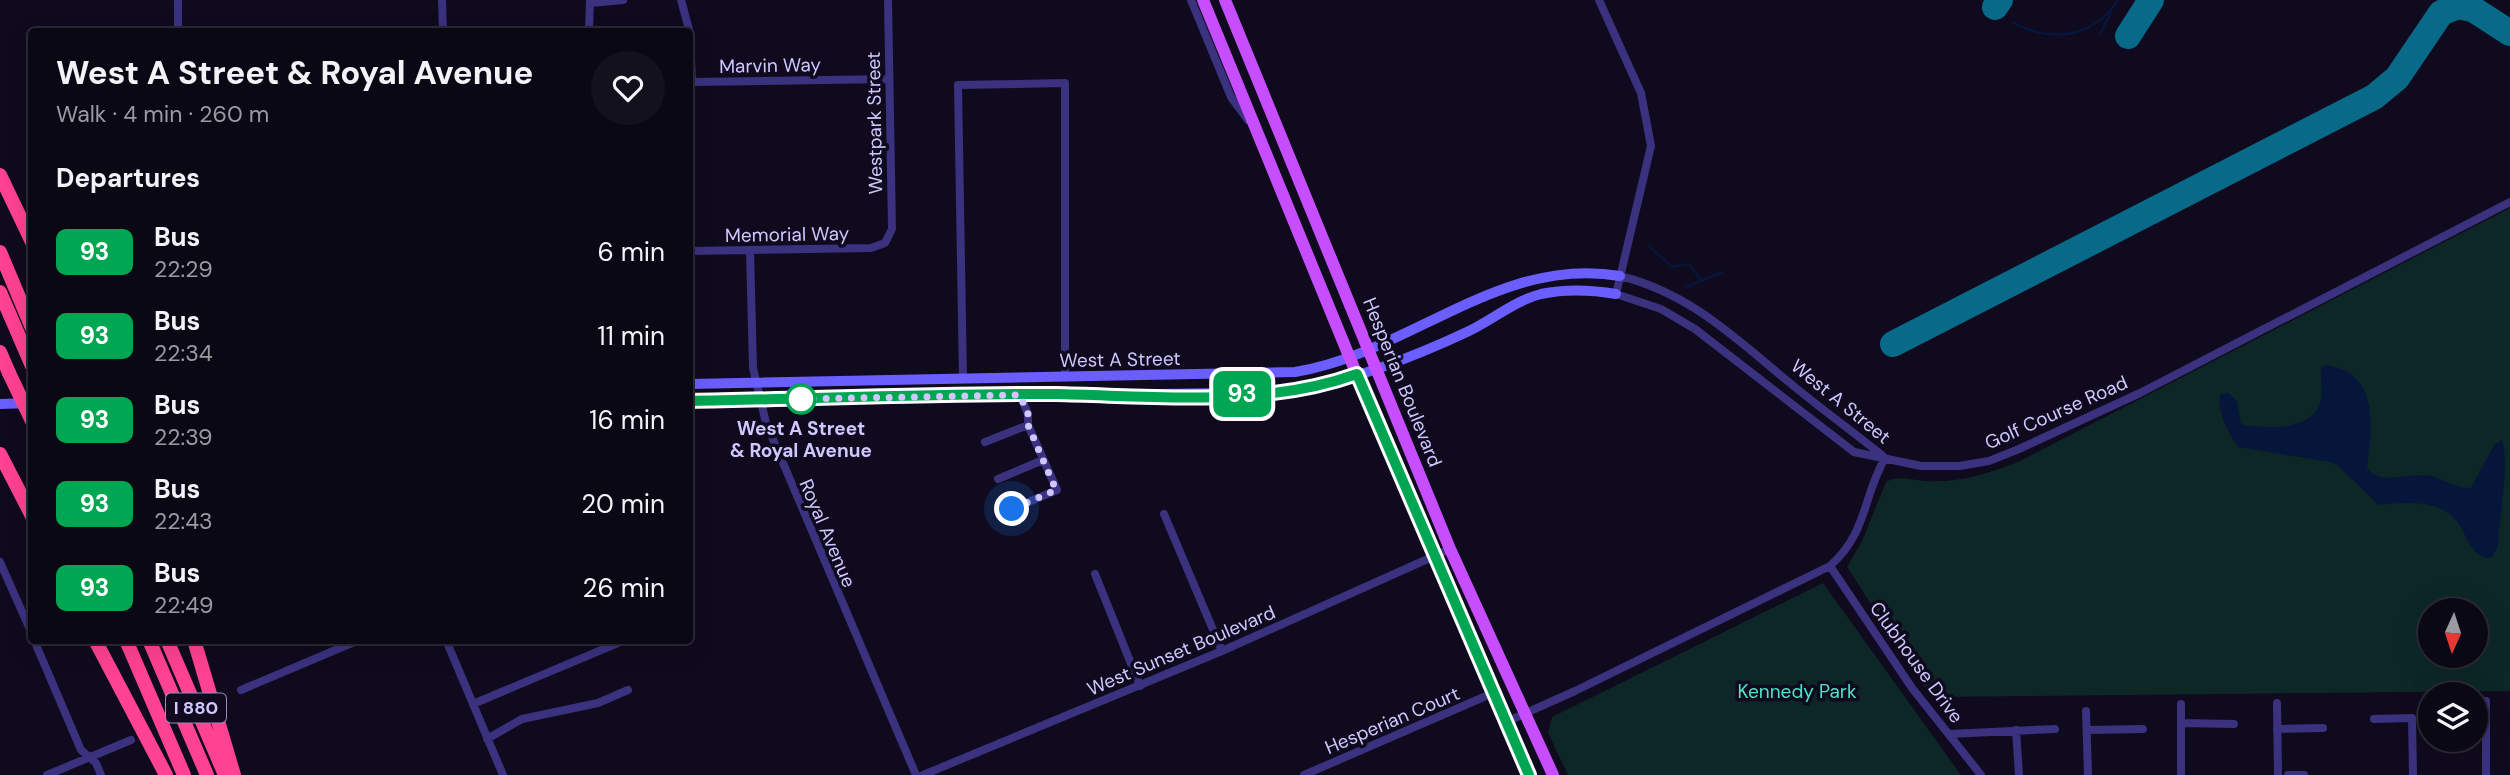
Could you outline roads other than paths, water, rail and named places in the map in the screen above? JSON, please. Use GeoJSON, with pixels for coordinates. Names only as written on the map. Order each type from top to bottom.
{"type":"FeatureCollection","features":[{"type":"Feature","properties":{"kind":"highway"},"geometry":{"type":"LineString","coordinates":[[0,176],[28,234]]}},
{"type":"Feature","properties":{"kind":"highway"},"geometry":{"type":"LineString","coordinates":[[1,257],[28,319]]}},
{"type":"Feature","properties":{"kind":"highway"},"geometry":{"type":"LineString","coordinates":[[0,292],[28,357]]}},
{"type":"Feature","properties":{"kind":"highway"},"geometry":{"type":"LineString","coordinates":[[0,352],[28,413]]}},
{"type":"Feature","properties":{"kind":"highway"},"geometry":{"type":"LineString","coordinates":[[0,454],[28,508]]}},
{"type":"Feature","properties":{"kind":"highway"},"geometry":{"type":"LineString","coordinates":[[97,644],[166,775]]}},
{"type":"Feature","properties":{"kind":"highway","name":"I 880"},"geometry":{"type":"LineString","coordinates":[[128,644],[184,775]]}},
{"type":"Feature","properties":{"kind":"highway","name":"I 880"},"geometry":{"type":"LineString","coordinates":[[151,644],[207,775]]}},
{"type":"Feature","properties":{"kind":"highway","name":"I 880"},"geometry":{"type":"LineString","coordinates":[[169,644],[225,775]]}},
{"type":"Feature","properties":{"kind":"highway"},"geometry":{"type":"LineString","coordinates":[[195,644],[234,775]]}},
{"type":"Feature","properties":{"kind":"main road","name":"Hesperian Boulevard"},"geometry":{"type":"LineString","coordinates":[[1203,0],[1349,356],[1529,775]]}},
{"type":"Feature","properties":{"kind":"main road","name":"Hesperian Boulevard"},"geometry":{"type":"LineString","coordinates":[[1225,0],[1450,549],[1553,775]]}},
{"type":"Feature","properties":{"kind":"main road","name":"West A Street"},"geometry":{"type":"LineString","coordinates":[[693,384],[1295,372],[1368,349],[1527,279],[1572,272],[1620,276]]}},
{"type":"Feature","properties":{"kind":"main road","name":"West A Street"},"geometry":{"type":"LineString","coordinates":[[693,401],[1296,392],[1375,369],[1467,331],[1537,295],[1594,291],[1616,294]]}},
{"type":"Feature","properties":{"kind":"main road"},"geometry":{"type":"LineString","coordinates":[[1165,396],[1184,375]]}},
{"type":"Feature","properties":{"kind":"main road"},"geometry":{"type":"LineString","coordinates":[[1056,394],[1065,377]]}},
{"type":"Feature","properties":{"kind":"main road"},"geometry":{"type":"LineString","coordinates":[[0,404],[28,403]]}},
{"type":"Feature","properties":{"kind":"street"},"geometry":{"type":"LineString","coordinates":[[178,0],[178,28]]}},
{"type":"Feature","properties":{"kind":"street"},"geometry":{"type":"LineString","coordinates":[[442,0],[443,28]]}},
{"type":"Feature","properties":{"kind":"street"},"geometry":{"type":"LineString","coordinates":[[589,28],[590,2],[623,0]]}},
{"type":"Feature","properties":{"kind":"street","name":"Marvin Way"},"geometry":{"type":"LineString","coordinates":[[681,0],[689,28]]}},
{"type":"Feature","properties":{"kind":"street","name":"Westpark Street"},"geometry":{"type":"LineString","coordinates":[[885,243],[892,229],[888,0]]}},
{"type":"Feature","properties":{"kind":"street","name":"Hesperian Boulevard"},"geometry":{"type":"LineString","coordinates":[[1191,0],[1231,97],[1255,128]]}},
{"type":"Feature","properties":{"kind":"street"},"geometry":{"type":"LineString","coordinates":[[1599,0],[1641,93],[1651,146],[1616,294]]}},
{"type":"Feature","properties":{"kind":"street","name":"Marvin Way"},"geometry":{"type":"LineString","coordinates":[[693,82],[889,79]]}},
{"type":"Feature","properties":{"kind":"street"},"geometry":{"type":"LineString","coordinates":[[963,379],[958,85],[1065,83],[1065,377]]}},
{"type":"Feature","properties":{"kind":"street","name":"Golf Course Road"},"geometry":{"type":"LineString","coordinates":[[1885,458],[1921,466],[1959,466],[1989,460],[2035,442],[2140,393],[2510,202]]}},
{"type":"Feature","properties":{"kind":"street","name":"Memorial Way"},"geometry":{"type":"LineString","coordinates":[[693,251],[872,248],[885,243]]}},
{"type":"Feature","properties":{"kind":"street","name":"Royal Avenue"},"geometry":{"type":"LineString","coordinates":[[750,250],[753,368],[766,423],[916,775]]}},
{"type":"Feature","properties":{"kind":"street","name":"West A Street"},"geometry":{"type":"LineString","coordinates":[[1620,276],[1664,289],[1704,312],[1885,458]]}},
{"type":"Feature","properties":{"kind":"street","name":"West A Street"},"geometry":{"type":"LineString","coordinates":[[1616,294],[1678,318],[1854,452],[1885,458]]}},
{"type":"Feature","properties":{"kind":"street"},"geometry":{"type":"LineString","coordinates":[[1012,509],[1056,490],[1028,425],[1028,414],[1020,395]]}},
{"type":"Feature","properties":{"kind":"street"},"geometry":{"type":"LineString","coordinates":[[985,442],[1028,425]]}},
{"type":"Feature","properties":{"kind":"street"},"geometry":{"type":"LineString","coordinates":[[1506,722],[1830,566],[1845,552],[1856,536],[1885,458]]}},
{"type":"Feature","properties":{"kind":"street"},"geometry":{"type":"LineString","coordinates":[[998,479],[1043,460]]}},
{"type":"Feature","properties":{"kind":"street"},"geometry":{"type":"LineString","coordinates":[[1164,514],[1222,651]]}},
{"type":"Feature","properties":{"kind":"street","name":"West Sunset Boulevard"},"geometry":{"type":"LineString","coordinates":[[923,775],[1222,651],[1450,549]]}},
{"type":"Feature","properties":{"kind":"street"},"geometry":{"type":"LineString","coordinates":[[0,562],[28,625]]}},
{"type":"Feature","properties":{"kind":"street","name":"Clubhouse Drive"},"geometry":{"type":"LineString","coordinates":[[1830,566],[1912,688],[1981,775]]}},
{"type":"Feature","properties":{"kind":"street"},"geometry":{"type":"LineString","coordinates":[[1095,574],[1140,686]]}},
{"type":"Feature","properties":{"kind":"street"},"geometry":{"type":"LineString","coordinates":[[36,644],[81,750],[96,763],[101,775]]}},
{"type":"Feature","properties":{"kind":"street"},"geometry":{"type":"LineString","coordinates":[[241,690],[350,644]]}},
{"type":"Feature","properties":{"kind":"street"},"geometry":{"type":"LineString","coordinates":[[448,644],[503,775]]}},
{"type":"Feature","properties":{"kind":"street"},"geometry":{"type":"LineString","coordinates":[[473,705],[616,644]]}},
{"type":"Feature","properties":{"kind":"street"},"geometry":{"type":"LineString","coordinates":[[487,739],[522,719],[598,703],[628,690]]}},
{"type":"Feature","properties":{"kind":"street","name":"Hesperian Court"},"geometry":{"type":"LineString","coordinates":[[1304,775],[1493,693]]}},
{"type":"Feature","properties":{"kind":"street"},"geometry":{"type":"LineString","coordinates":[[2277,703],[2278,775]]}},
{"type":"Feature","properties":{"kind":"street"},"geometry":{"type":"LineString","coordinates":[[2181,704],[2181,775]]}},
{"type":"Feature","properties":{"kind":"street"},"geometry":{"type":"LineString","coordinates":[[2086,711],[2088,775]]}},
{"type":"Feature","properties":{"kind":"street"},"geometry":{"type":"LineString","coordinates":[[2374,719],[2412,718],[2413,775]]}},
{"type":"Feature","properties":{"kind":"street"},"geometry":{"type":"LineString","coordinates":[[2181,723],[2234,724]]}},
{"type":"Feature","properties":{"kind":"street"},"geometry":{"type":"LineString","coordinates":[[2277,730],[2323,728]]}},
{"type":"Feature","properties":{"kind":"street"},"geometry":{"type":"LineString","coordinates":[[1949,734],[2055,729]]}},
{"type":"Feature","properties":{"kind":"street"},"geometry":{"type":"LineString","coordinates":[[2087,730],[2143,729]]}},
{"type":"Feature","properties":{"kind":"street"},"geometry":{"type":"LineString","coordinates":[[2016,730],[2019,775]]}},
{"type":"Feature","properties":{"kind":"street"},"geometry":{"type":"LineString","coordinates":[[47,775],[131,740]]}},
{"type":"Feature","properties":{"kind":"street"},"geometry":{"type":"LineString","coordinates":[[2486,752],[2486,775]]}},
{"type":"Feature","properties":{"kind":"street"},"geometry":{"type":"LineString","coordinates":[[2288,775],[2304,775]]}},
{"type":"Feature","properties":{"kind":"water"},"geometry":{"type":"Polygon","coordinates":[[[2327,365],[2344,370],[2356,379],[2364,390],[2371,419],[2367,468],[2378,476],[2393,478],[2424,475],[2459,487],[2471,488],[2494,445],[2502,440],[2505,462],[2503,491],[2498,546],[2492,557],[2485,558],[2475,551],[2451,515],[2433,506],[2411,503],[2379,505],[2338,466],[2330,462],[2238,447],[2222,415],[2220,394],[2229,393],[2237,401],[2241,424],[2272,427],[2295,424],[2313,414],[2319,406],[2322,391],[2321,367],[2327,365]]]}},
{"type":"Feature","properties":{"kind":"waterway"},"geometry":{"type":"LineString","coordinates":[[2013,23],[2042,33],[2071,33],[2097,22],[2118,0]]}},
{"type":"Feature","properties":{"kind":"waterway"},"geometry":{"type":"LineString","coordinates":[[2100,34],[2111,12]]}},
{"type":"Feature","properties":{"kind":"waterway"},"geometry":{"type":"LineString","coordinates":[[1648,245],[1672,267],[1689,264],[1702,281]]}},
{"type":"Feature","properties":{"kind":"waterway"},"geometry":{"type":"LineString","coordinates":[[1686,287],[1722,272]]}},
{"type":"Feature","properties":{"kind":"place","name":"West A Street & Royal Avenue"},"geometry":{"type":"Point","coordinates":[801,399]}},
{"type":"Feature","properties":{"kind":"park label","name":"Kennedy Park"},"geometry":{"type":"Point","coordinates":[1797,691]}}]}
